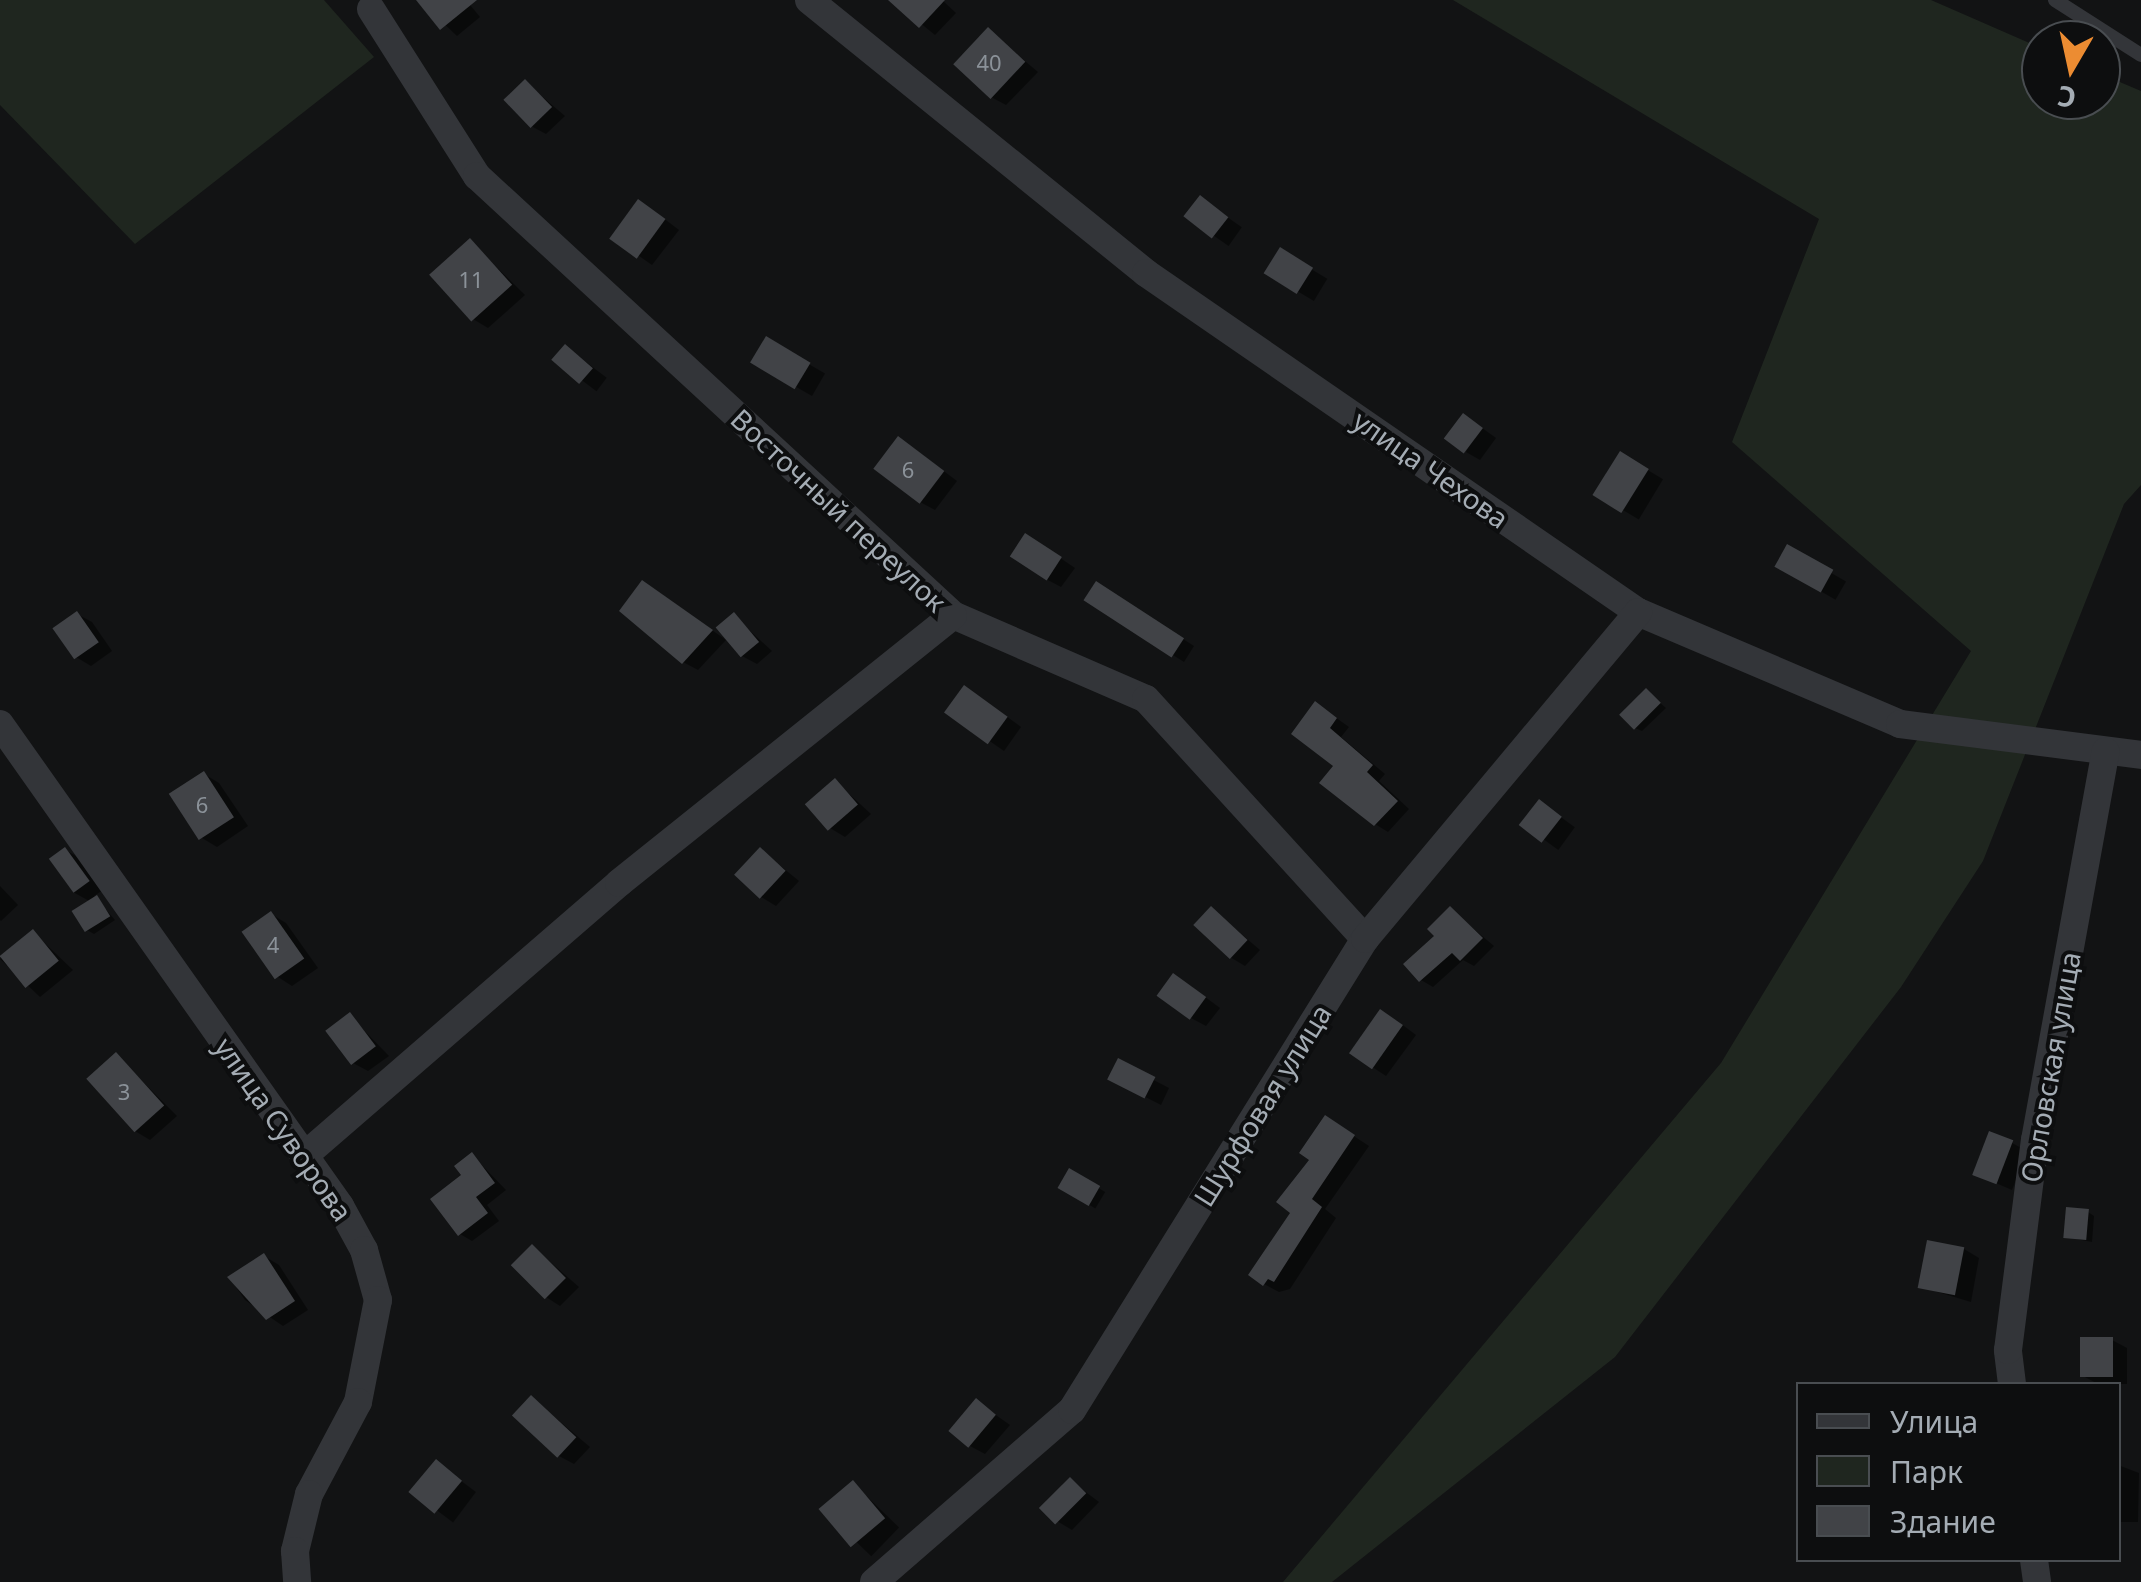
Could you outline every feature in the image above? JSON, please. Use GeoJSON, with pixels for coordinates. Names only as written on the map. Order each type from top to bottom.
{"type":"FeatureCollection","features":[{"type":"Feature","properties":{"kind":"street","name":"улица Чехова"},"geometry":{"type":"LineString","coordinates":[[809,0],[1146,272],[1638,612],[1900,724],[2141,755]]}},
{"type":"Feature","properties":{"kind":"street","name":"Восточный переулок"},"geometry":{"type":"LineString","coordinates":[[368,4],[477,176],[953,615],[1146,699],[1365,939]]}},
{"type":"Feature","properties":{"kind":"street","name":"Шурфовая улица"},"geometry":{"type":"LineString","coordinates":[[874,1582],[1072,1410],[1365,939],[1638,612]]}},
{"type":"Feature","properties":{"kind":"street"},"geometry":{"type":"LineString","coordinates":[[304,1156],[619,882],[953,615]]}},
{"type":"Feature","properties":{"kind":"street","name":"улица Суворова"},"geometry":{"type":"LineString","coordinates":[[0,724],[304,1156],[364,1250],[378,1300],[358,1402],[309,1494],[295,1551],[297,1582]]}},
{"type":"Feature","properties":{"kind":"street","name":"Орловская улица"},"geometry":{"type":"LineString","coordinates":[[2012,1382],[2008,1350],[2035,1140],[2106,751]]}},
{"type":"Feature","properties":{"kind":"lane"},"geometry":{"type":"LineString","coordinates":[[2055,0],[2141,55]]}},
{"type":"Feature","properties":{"kind":"green space"},"geometry":{"type":"Polygon","coordinates":[[[0,0],[324,0],[374,57],[135,244],[0,105],[0,0]]]}},
{"type":"Feature","properties":{"kind":"green space"},"geometry":{"type":"Polygon","coordinates":[[[1453,0],[1931,0],[2021,39],[2021,120],[2121,120],[2121,82],[2141,91],[2141,485],[2124,504],[1983,861],[1901,987],[1615,1357],[1332,1582],[1283,1582],[1721,1063],[1971,651],[1732,442],[1819,219],[1453,0]]]}},
{"type":"Feature","properties":{"kind":"building"},"geometry":{"type":"Polygon","coordinates":[[[416,0],[477,0],[440,30],[416,0]]]}},
{"type":"Feature","properties":{"kind":"building"},"geometry":{"type":"Polygon","coordinates":[[[888,0],[945,0],[919,28],[888,0]]]}},
{"type":"Feature","properties":{"kind":"building"},"geometry":{"type":"Polygon","coordinates":[[[988,27],[1025,62],[991,99],[953,64],[988,27]]]}},
{"type":"Feature","properties":{"kind":"building"},"geometry":{"type":"Polygon","coordinates":[[[525,79],[552,107],[531,128],[503,100],[525,79]]]}},
{"type":"Feature","properties":{"kind":"building"},"geometry":{"type":"Polygon","coordinates":[[[1200,195],[1228,217],[1212,238],[1183,216],[1200,195]]]}},
{"type":"Feature","properties":{"kind":"building"},"geometry":{"type":"Polygon","coordinates":[[[638,199],[666,219],[637,259],[609,239],[638,199]]]}},
{"type":"Feature","properties":{"kind":"building"},"geometry":{"type":"Polygon","coordinates":[[[470,238],[512,285],[471,322],[429,275],[470,238]]]}},
{"type":"Feature","properties":{"kind":"building"},"geometry":{"type":"Polygon","coordinates":[[[1280,247],[1313,268],[1297,294],[1264,273],[1280,247]]]}},
{"type":"Feature","properties":{"kind":"building"},"geometry":{"type":"Polygon","coordinates":[[[766,336],[811,363],[795,389],[750,363],[766,336]]]}},
{"type":"Feature","properties":{"kind":"building"},"geometry":{"type":"Polygon","coordinates":[[[565,344],[593,368],[579,384],[551,360],[565,344]]]}},
{"type":"Feature","properties":{"kind":"building"},"geometry":{"type":"Polygon","coordinates":[[[1463,413],[1483,428],[1464,454],[1444,439],[1463,413]]]}},
{"type":"Feature","properties":{"kind":"building"},"geometry":{"type":"Polygon","coordinates":[[[898,436],[944,471],[920,504],[873,469],[898,436]]]}},
{"type":"Feature","properties":{"kind":"building"},"geometry":{"type":"Polygon","coordinates":[[[1620,451],[1649,469],[1621,513],[1592,495],[1620,451]]]}},
{"type":"Feature","properties":{"kind":"building"},"geometry":{"type":"Polygon","coordinates":[[[1025,533],[1062,557],[1047,580],[1010,556],[1025,533]]]}},
{"type":"Feature","properties":{"kind":"building"},"geometry":{"type":"Polygon","coordinates":[[[1787,544],[1833,570],[1821,592],[1774,567],[1787,544]]]}},
{"type":"Feature","properties":{"kind":"building"},"geometry":{"type":"Polygon","coordinates":[[[642,580],[713,630],[682,664],[619,611],[642,580]]]}},
{"type":"Feature","properties":{"kind":"building"},"geometry":{"type":"Polygon","coordinates":[[[1096,581],[1184,638],[1172,657],[1083,600],[1096,581]]]}},
{"type":"Feature","properties":{"kind":"building"},"geometry":{"type":"Polygon","coordinates":[[[77,611],[99,642],[74,659],[52,628],[77,611]]]}},
{"type":"Feature","properties":{"kind":"building"},"geometry":{"type":"Polygon","coordinates":[[[734,612],[759,642],[741,657],[716,627],[734,612]]]}},
{"type":"Feature","properties":{"kind":"building"},"geometry":{"type":"Polygon","coordinates":[[[964,685],[1008,717],[988,744],[944,713],[964,685]]]}},
{"type":"Feature","properties":{"kind":"building"},"geometry":{"type":"Polygon","coordinates":[[[1646,688],[1661,703],[1634,730],[1619,715],[1646,688]]]}},
{"type":"Feature","properties":{"kind":"building"},"geometry":{"type":"Polygon","coordinates":[[[1315,701],[1337,718],[1330,728],[1373,765],[1367,772],[1398,801],[1374,826],[1319,783],[1333,766],[1291,734],[1315,701]]]}},
{"type":"Feature","properties":{"kind":"building"},"geometry":{"type":"Polygon","coordinates":[[[204,771],[234,817],[199,840],[169,794],[204,771]]]}},
{"type":"Feature","properties":{"kind":"building"},"geometry":{"type":"Polygon","coordinates":[[[835,778],[858,804],[828,831],[805,804],[835,778]]]}},
{"type":"Feature","properties":{"kind":"building"},"geometry":{"type":"Polygon","coordinates":[[[1539,799],[1562,817],[1542,843],[1519,825],[1539,799]]]}},
{"type":"Feature","properties":{"kind":"building"},"geometry":{"type":"Polygon","coordinates":[[[65,847],[90,881],[74,893],[49,859],[65,847]]]}},
{"type":"Feature","properties":{"kind":"building"},"geometry":{"type":"Polygon","coordinates":[[[760,847],[786,871],[760,899],[734,875],[760,847]]]}},
{"type":"Feature","properties":{"kind":"building"},"geometry":{"type":"Polygon","coordinates":[[[97,895],[110,916],[85,932],[72,911],[97,895]]]}},
{"type":"Feature","properties":{"kind":"building"},"geometry":{"type":"Polygon","coordinates":[[[1211,906],[1248,940],[1230,959],[1193,925],[1211,906]]]}},
{"type":"Feature","properties":{"kind":"building"},"geometry":{"type":"Polygon","coordinates":[[[1450,906],[1483,938],[1460,961],[1452,953],[1419,982],[1403,964],[1434,936],[1427,929],[1450,906]]]}},
{"type":"Feature","properties":{"kind":"building"},"geometry":{"type":"Polygon","coordinates":[[[271,911],[304,959],[275,979],[242,932],[271,911]]]}},
{"type":"Feature","properties":{"kind":"building"},"geometry":{"type":"Polygon","coordinates":[[[33,929],[59,961],[25,988],[0,956],[33,929]]]}},
{"type":"Feature","properties":{"kind":"building"},"geometry":{"type":"Polygon","coordinates":[[[1173,973],[1206,997],[1190,1020],[1157,996],[1173,973]]]}},
{"type":"Feature","properties":{"kind":"building"},"geometry":{"type":"Polygon","coordinates":[[[1380,1009],[1403,1025],[1372,1069],[1349,1053],[1380,1009]]]}},
{"type":"Feature","properties":{"kind":"building"},"geometry":{"type":"Polygon","coordinates":[[[350,1012],[376,1046],[351,1065],[325,1031],[350,1012]]]}},
{"type":"Feature","properties":{"kind":"building"},"geometry":{"type":"Polygon","coordinates":[[[116,1052],[164,1106],[134,1132],[86,1079],[116,1052]]]}},
{"type":"Feature","properties":{"kind":"building"},"geometry":{"type":"Polygon","coordinates":[[[1118,1058],[1155,1077],[1145,1098],[1107,1079],[1118,1058]]]}},
{"type":"Feature","properties":{"kind":"building"},"geometry":{"type":"Polygon","coordinates":[[[1325,1115],[1355,1135],[1312,1199],[1322,1207],[1274,1282],[1268,1279],[1263,1286],[1248,1275],[1290,1213],[1276,1202],[1309,1160],[1299,1153],[1325,1115]]]}},
{"type":"Feature","properties":{"kind":"building"},"geometry":{"type":"Polygon","coordinates":[[[1989,1131],[2013,1140],[1996,1184],[1972,1175],[1989,1131]]]}},
{"type":"Feature","properties":{"kind":"building"},"geometry":{"type":"Polygon","coordinates":[[[472,1152],[495,1183],[476,1197],[488,1213],[458,1236],[430,1199],[461,1175],[454,1166],[472,1152]]]}},
{"type":"Feature","properties":{"kind":"building"},"geometry":{"type":"Polygon","coordinates":[[[1069,1168],[1100,1186],[1089,1206],[1058,1188],[1069,1168]]]}},
{"type":"Feature","properties":{"kind":"building"},"geometry":{"type":"Polygon","coordinates":[[[2066,1207],[2089,1209],[2086,1240],[2063,1238],[2066,1207]]]}},
{"type":"Feature","properties":{"kind":"building"},"geometry":{"type":"Polygon","coordinates":[[[1927,1240],[1964,1247],[1955,1295],[1918,1288],[1927,1240]]]}},
{"type":"Feature","properties":{"kind":"building"},"geometry":{"type":"Polygon","coordinates":[[[532,1244],[566,1278],[545,1299],[511,1265],[532,1244]]]}},
{"type":"Feature","properties":{"kind":"building"},"geometry":{"type":"Polygon","coordinates":[[[264,1253],[295,1301],[266,1320],[227,1277],[264,1253]]]}},
{"type":"Feature","properties":{"kind":"building"},"geometry":{"type":"Polygon","coordinates":[[[2080,1337],[2113,1337],[2113,1377],[2080,1377],[2080,1337]]]}},
{"type":"Feature","properties":{"kind":"building"},"geometry":{"type":"Polygon","coordinates":[[[531,1395],[576,1437],[557,1458],[512,1415],[531,1395]]]}},
{"type":"Feature","properties":{"kind":"building"},"geometry":{"type":"Polygon","coordinates":[[[976,1398],[996,1415],[968,1448],[948,1431],[976,1398]]]}},
{"type":"Feature","properties":{"kind":"building"},"geometry":{"type":"Polygon","coordinates":[[[436,1459],[462,1481],[434,1514],[408,1492],[436,1459]]]}},
{"type":"Feature","properties":{"kind":"building"},"geometry":{"type":"Polygon","coordinates":[[[1070,1477],[1086,1493],[1055,1524],[1039,1508],[1070,1477]]]}},
{"type":"Feature","properties":{"kind":"building"},"geometry":{"type":"Polygon","coordinates":[[[853,1480],[885,1518],[851,1547],[819,1509],[853,1480]]]}}]}
